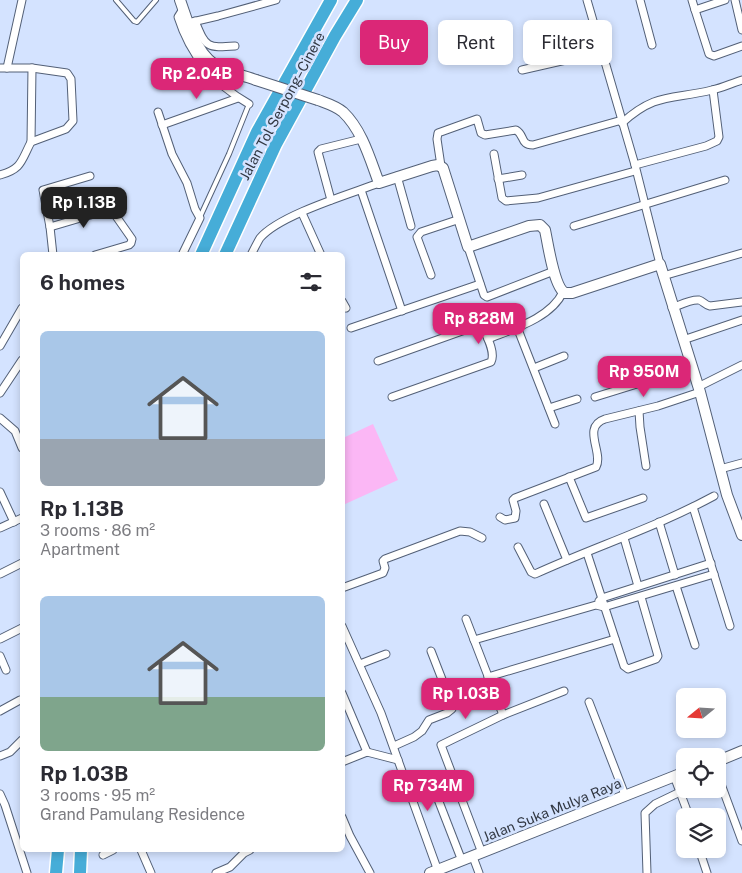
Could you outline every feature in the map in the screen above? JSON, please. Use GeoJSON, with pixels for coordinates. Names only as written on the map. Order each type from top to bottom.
{"type":"FeatureCollection","features":[{"type":"Feature","properties":{"kind":"highway","name":"Jalan Tol Serpong–Cinere"},"geometry":{"type":"LineString","coordinates":[[202,252],[257,132],[331,0]]}},
{"type":"Feature","properties":{"kind":"highway","name":"Jalan Tol Serpong–Cinere"},"geometry":{"type":"LineString","coordinates":[[226,252],[276,144],[335,36],[357,0]]}},
{"type":"Feature","properties":{"kind":"highway"},"geometry":{"type":"LineString","coordinates":[[56,873],[58,852]]}},
{"type":"Feature","properties":{"kind":"highway"},"geometry":{"type":"LineString","coordinates":[[80,873],[81,852]]}},
{"type":"Feature","properties":{"kind":"street"},"geometry":{"type":"LineString","coordinates":[[22,0],[4,68],[63,71],[71,79],[73,121],[66,129],[31,142]]}},
{"type":"Feature","properties":{"kind":"street"},"geometry":{"type":"LineString","coordinates":[[192,22],[276,0]]}},
{"type":"Feature","properties":{"kind":"street"},"geometry":{"type":"LineString","coordinates":[[588,0],[593,20]]}},
{"type":"Feature","properties":{"kind":"street"},"geometry":{"type":"LineString","coordinates":[[640,0],[652,45]]}},
{"type":"Feature","properties":{"kind":"street"},"geometry":{"type":"LineString","coordinates":[[692,0],[709,54],[714,56],[742,46]]}},
{"type":"Feature","properties":{"kind":"street"},"geometry":{"type":"LineString","coordinates":[[695,10],[726,0]]}},
{"type":"Feature","properties":{"kind":"street"},"geometry":{"type":"LineString","coordinates":[[735,0],[742,30]]}},
{"type":"Feature","properties":{"kind":"street"},"geometry":{"type":"LineString","coordinates":[[182,4],[206,43],[214,48],[236,46]]}},
{"type":"Feature","properties":{"kind":"street"},"geometry":{"type":"LineString","coordinates":[[182,4],[178,17],[189,45],[213,78],[238,98],[249,104]]}},
{"type":"Feature","properties":{"kind":"street"},"geometry":{"type":"LineString","coordinates":[[192,22],[194,40],[209,60],[221,68],[318,100],[342,111],[361,139],[379,183]]}},
{"type":"Feature","properties":{"kind":"street"},"geometry":{"type":"LineString","coordinates":[[522,70],[544,65]]}},
{"type":"Feature","properties":{"kind":"street"},"geometry":{"type":"LineString","coordinates":[[605,65],[635,168],[672,308],[699,389],[727,495],[742,535]]}},
{"type":"Feature","properties":{"kind":"street"},"geometry":{"type":"LineString","coordinates":[[0,175],[15,170],[19,166],[31,142],[32,68]]}},
{"type":"Feature","properties":{"kind":"street"},"geometry":{"type":"LineString","coordinates":[[554,271],[488,297],[484,295],[445,170],[441,166],[437,139],[438,133],[477,119],[481,133],[485,135],[516,130],[520,133],[525,144],[533,145],[622,122],[650,103],[677,95],[713,90],[742,80]]}},
{"type":"Feature","properties":{"kind":"street"},"geometry":{"type":"LineString","coordinates":[[494,154],[502,198],[504,200],[544,197],[717,141],[719,137],[713,90]]}},
{"type":"Feature","properties":{"kind":"street"},"geometry":{"type":"LineString","coordinates":[[162,125],[238,98]]}},
{"type":"Feature","properties":{"kind":"street"},"geometry":{"type":"LineString","coordinates":[[158,112],[172,154],[187,184],[200,218],[183,252]]}},
{"type":"Feature","properties":{"kind":"street"},"geometry":{"type":"LineString","coordinates":[[331,200],[318,152],[321,149],[361,139]]}},
{"type":"Feature","properties":{"kind":"street"},"geometry":{"type":"LineString","coordinates":[[253,252],[261,238],[272,228],[302,213],[331,200],[397,176],[432,166],[441,166]]}},
{"type":"Feature","properties":{"kind":"street"},"geometry":{"type":"LineString","coordinates":[[498,179],[522,175]]}},
{"type":"Feature","properties":{"kind":"street"},"geometry":{"type":"LineString","coordinates":[[53,252],[43,190],[90,176]]}},
{"type":"Feature","properties":{"kind":"street"},"geometry":{"type":"LineString","coordinates":[[397,176],[411,226]]}},
{"type":"Feature","properties":{"kind":"street"},"geometry":{"type":"LineString","coordinates":[[574,226],[725,180]]}},
{"type":"Feature","properties":{"kind":"street"},"geometry":{"type":"LineString","coordinates":[[361,190],[402,311]]}},
{"type":"Feature","properties":{"kind":"street"},"geometry":{"type":"LineString","coordinates":[[50,227],[111,209],[132,239],[129,245],[105,252]]}},
{"type":"Feature","properties":{"kind":"street"},"geometry":{"type":"LineString","coordinates":[[302,213],[320,252]]}},
{"type":"Feature","properties":{"kind":"street"},"geometry":{"type":"LineString","coordinates":[[431,275],[417,235],[460,219]]}},
{"type":"Feature","properties":{"kind":"street"},"geometry":{"type":"LineString","coordinates":[[468,247],[529,226],[540,225],[545,230],[554,271],[563,292]]}},
{"type":"Feature","properties":{"kind":"street"},"geometry":{"type":"LineString","coordinates":[[663,276],[742,253]]}},
{"type":"Feature","properties":{"kind":"street"},"geometry":{"type":"LineString","coordinates":[[563,292],[572,293],[660,264]]}},
{"type":"Feature","properties":{"kind":"street"},"geometry":{"type":"LineString","coordinates":[[351,328],[480,284]]}},
{"type":"Feature","properties":{"kind":"street"},"geometry":{"type":"LineString","coordinates":[[488,339],[516,328],[548,311],[557,303],[563,292]]}},
{"type":"Feature","properties":{"kind":"street"},"geometry":{"type":"LineString","coordinates":[[672,308],[696,300],[701,301],[706,306],[742,302]]}},
{"type":"Feature","properties":{"kind":"street"},"geometry":{"type":"LineString","coordinates":[[0,346],[20,311]]}},
{"type":"Feature","properties":{"kind":"street"},"geometry":{"type":"LineString","coordinates":[[682,340],[742,320]]}},
{"type":"Feature","properties":{"kind":"street"},"geometry":{"type":"LineString","coordinates":[[378,361],[479,325],[482,326],[488,339],[493,357],[491,362],[392,397]]}},
{"type":"Feature","properties":{"kind":"street"},"geometry":{"type":"LineString","coordinates":[[516,328],[534,368],[555,424]]}},
{"type":"Feature","properties":{"kind":"street"},"geometry":{"type":"LineString","coordinates":[[534,368],[564,356]]}},
{"type":"Feature","properties":{"kind":"street"},"geometry":{"type":"LineString","coordinates":[[0,393],[20,363]]}},
{"type":"Feature","properties":{"kind":"street"},"geometry":{"type":"LineString","coordinates":[[500,517],[505,520],[515,518],[516,511],[513,500],[515,498],[596,466],[594,431],[598,423],[605,419],[639,411],[699,389],[742,365]]}},
{"type":"Feature","properties":{"kind":"street"},"geometry":{"type":"LineString","coordinates":[[594,398],[692,367]]}},
{"type":"Feature","properties":{"kind":"street"},"geometry":{"type":"LineString","coordinates":[[549,408],[577,400]]}},
{"type":"Feature","properties":{"kind":"street"},"geometry":{"type":"LineString","coordinates":[[639,411],[646,466]]}},
{"type":"Feature","properties":{"kind":"street"},"geometry":{"type":"LineString","coordinates":[[0,418],[15,431],[20,443]]}},
{"type":"Feature","properties":{"kind":"street"},"geometry":{"type":"LineString","coordinates":[[720,470],[742,463]]}},
{"type":"Feature","properties":{"kind":"street"},"geometry":{"type":"LineString","coordinates":[[569,477],[586,518],[643,498]]}},
{"type":"Feature","properties":{"kind":"street"},"geometry":{"type":"LineString","coordinates":[[0,492],[14,522]]}},
{"type":"Feature","properties":{"kind":"street"},"geometry":{"type":"LineString","coordinates":[[518,547],[533,574],[624,538],[714,496]]}},
{"type":"Feature","properties":{"kind":"street"},"geometry":{"type":"LineString","coordinates":[[544,504],[567,560]]}},
{"type":"Feature","properties":{"kind":"street"},"geometry":{"type":"LineString","coordinates":[[693,507],[730,626]]}},
{"type":"Feature","properties":{"kind":"street"},"geometry":{"type":"LineString","coordinates":[[0,528],[20,519]]}},
{"type":"Feature","properties":{"kind":"street"},"geometry":{"type":"LineString","coordinates":[[659,522],[675,575]]}},
{"type":"Feature","properties":{"kind":"street"},"geometry":{"type":"LineString","coordinates":[[345,587],[383,573],[385,568],[383,561],[385,559],[432,542],[464,531],[482,538]]}},
{"type":"Feature","properties":{"kind":"street"},"geometry":{"type":"LineString","coordinates":[[624,538],[638,586]]}},
{"type":"Feature","properties":{"kind":"street"},"geometry":{"type":"LineString","coordinates":[[587,553],[626,669],[658,658],[641,597]]}},
{"type":"Feature","properties":{"kind":"street"},"geometry":{"type":"LineString","coordinates":[[596,605],[602,598],[711,563]]}},
{"type":"Feature","properties":{"kind":"street"},"geometry":{"type":"LineString","coordinates":[[0,574],[20,564]]}},
{"type":"Feature","properties":{"kind":"street"},"geometry":{"type":"LineString","coordinates":[[474,640],[596,605],[604,607],[641,597],[714,574]]}},
{"type":"Feature","properties":{"kind":"street"},"geometry":{"type":"LineString","coordinates":[[676,586],[695,645]]}},
{"type":"Feature","properties":{"kind":"street"},"geometry":{"type":"LineString","coordinates":[[466,619],[503,716]]}},
{"type":"Feature","properties":{"kind":"street"},"geometry":{"type":"LineString","coordinates":[[0,639],[20,629]]}},
{"type":"Feature","properties":{"kind":"street"},"geometry":{"type":"LineString","coordinates":[[345,632],[394,746],[434,872]]}},
{"type":"Feature","properties":{"kind":"street"},"geometry":{"type":"LineString","coordinates":[[488,677],[615,639]]}},
{"type":"Feature","properties":{"kind":"street"},"geometry":{"type":"LineString","coordinates":[[394,746],[414,737],[422,731],[429,720],[452,709],[431,651]]}},
{"type":"Feature","properties":{"kind":"street"},"geometry":{"type":"LineString","coordinates":[[360,664],[386,654]]}},
{"type":"Feature","properties":{"kind":"street"},"geometry":{"type":"LineString","coordinates":[[0,656],[6,670]]}},
{"type":"Feature","properties":{"kind":"street"},"geometry":{"type":"LineString","coordinates":[[479,873],[478,855],[441,744],[503,716],[564,692]]}},
{"type":"Feature","properties":{"kind":"street"},"geometry":{"type":"LineString","coordinates":[[0,711],[20,700]]}},
{"type":"Feature","properties":{"kind":"street"},"geometry":{"type":"LineString","coordinates":[[345,700],[367,752]]}},
{"type":"Feature","properties":{"kind":"street"},"geometry":{"type":"LineString","coordinates":[[589,702],[625,795]]}},
{"type":"Feature","properties":{"kind":"street"},"geometry":{"type":"LineString","coordinates":[[0,756],[10,752],[20,742]]}},
{"type":"Feature","properties":{"kind":"street"},"geometry":{"type":"LineString","coordinates":[[345,761],[367,752],[398,760]]}},
{"type":"Feature","properties":{"kind":"street"},"geometry":{"type":"LineString","coordinates":[[726,758],[741,753]]}},
{"type":"Feature","properties":{"kind":"street"},"geometry":{"type":"LineString","coordinates":[[674,776],[676,781]]}},
{"type":"Feature","properties":{"kind":"street","name":"Jalan Suka Mulya Raya"},"geometry":{"type":"LineString","coordinates":[[434,872],[674,776]]}},
{"type":"Feature","properties":{"kind":"street"},"geometry":{"type":"LineString","coordinates":[[434,789],[462,861]]}},
{"type":"Feature","properties":{"kind":"street"},"geometry":{"type":"LineString","coordinates":[[0,794],[6,805],[20,850]]}},
{"type":"Feature","properties":{"kind":"street"},"geometry":{"type":"LineString","coordinates":[[647,873],[645,813],[655,804],[676,794]]}},
{"type":"Feature","properties":{"kind":"street"},"geometry":{"type":"LineString","coordinates":[[726,798],[742,841]]}},
{"type":"Feature","properties":{"kind":"street"},"geometry":{"type":"LineString","coordinates":[[345,824],[370,873]]}},
{"type":"Feature","properties":{"kind":"street"},"geometry":{"type":"LineString","coordinates":[[21,852],[27,873]]}},
{"type":"Feature","properties":{"kind":"street"},"geometry":{"type":"LineString","coordinates":[[103,855],[109,852]]}},
{"type":"Feature","properties":{"kind":"street"},"geometry":{"type":"LineString","coordinates":[[142,852],[151,873]]}},
{"type":"Feature","properties":{"kind":"street"},"geometry":{"type":"LineString","coordinates":[[216,873],[230,867],[246,852]]}},
{"type":"Feature","properties":{"kind":"street"},"geometry":{"type":"LineString","coordinates":[[702,858],[707,873]]}},
{"type":"Feature","properties":{"kind":"lane"},"geometry":{"type":"LineString","coordinates":[[116,0],[134,21],[138,22],[156,0]]}},
{"type":"Feature","properties":{"kind":"lane"},"geometry":{"type":"LineString","coordinates":[[200,218],[249,104]]}},
{"type":"Feature","properties":{"kind":"shaded area"},"geometry":{"type":"Polygon","coordinates":[[[373,424],[398,480],[345,504],[345,437],[373,424]]]}}]}
